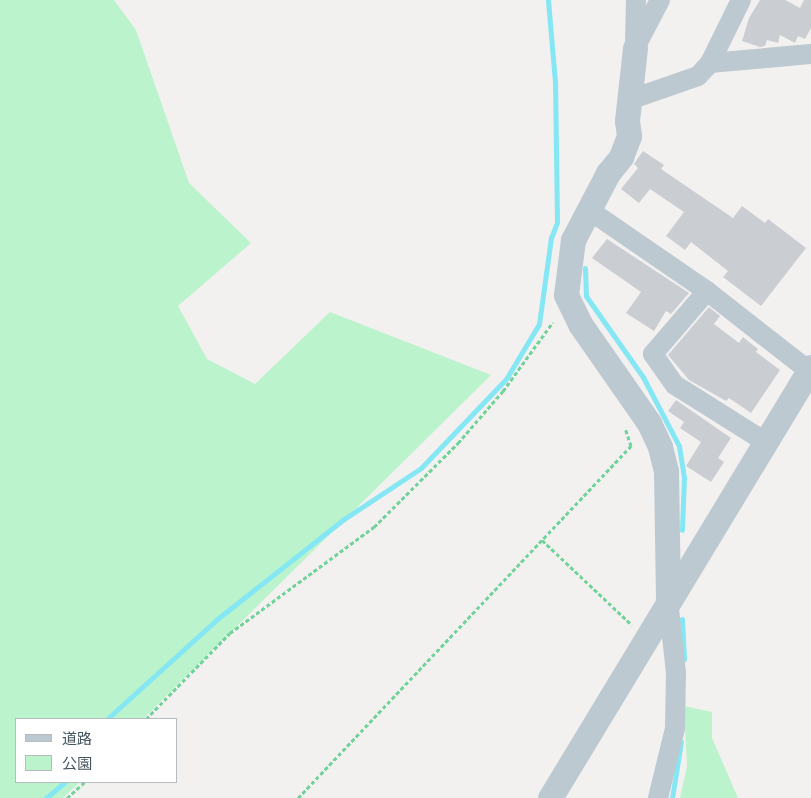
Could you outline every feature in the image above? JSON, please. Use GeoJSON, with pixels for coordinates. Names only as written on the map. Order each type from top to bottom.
{"type":"FeatureCollection","features":[{"type":"Feature","properties":{"kind":"street"},"geometry":{"type":"LineString","coordinates":[[636,0],[632,99],[627,121],[629,136],[621,157],[573,240],[566,295],[580,324],[649,422],[660,447],[666,471],[668,601],[676,673],[675,728],[658,798]]}},
{"type":"Feature","properties":{"kind":"street"},"geometry":{"type":"LineString","coordinates":[[635,48],[660,0]]}},
{"type":"Feature","properties":{"kind":"street"},"geometry":{"type":"LineString","coordinates":[[632,99],[698,76],[710,63],[741,0]]}},
{"type":"Feature","properties":{"kind":"street"},"geometry":{"type":"LineString","coordinates":[[710,63],[811,54]]}},
{"type":"Feature","properties":{"kind":"street"},"geometry":{"type":"LineString","coordinates":[[550,798],[668,601],[767,443],[810,369],[707,291],[589,210]]}},
{"type":"Feature","properties":{"kind":"street"},"geometry":{"type":"LineString","coordinates":[[707,291],[653,354],[675,385],[767,443]]}},
{"type":"Feature","properties":{"kind":"path"},"geometry":{"type":"LineString","coordinates":[[147,718],[230,634],[374,527],[458,443],[503,391],[553,322],[566,295]]}},
{"type":"Feature","properties":{"kind":"path"},"geometry":{"type":"LineString","coordinates":[[553,322],[559,330]]}},
{"type":"Feature","properties":{"kind":"path"},"geometry":{"type":"LineString","coordinates":[[298,798],[631,446],[623,422]]}},
{"type":"Feature","properties":{"kind":"path"},"geometry":{"type":"LineString","coordinates":[[542,540],[646,638]]}},
{"type":"Feature","properties":{"kind":"path"},"geometry":{"type":"LineString","coordinates":[[67,798],[84,783]]}},
{"type":"Feature","properties":{"kind":"green space"},"geometry":{"type":"Polygon","coordinates":[[[0,0],[114,0],[136,30],[189,183],[251,243],[178,306],[207,359],[255,384],[330,312],[491,375],[144,718],[15,718],[15,783],[79,783],[63,798],[0,798],[0,0]]]}},
{"type":"Feature","properties":{"kind":"green space"},"geometry":{"type":"Polygon","coordinates":[[[684,706],[712,712],[712,738],[738,798],[680,798],[687,766],[684,706]]]}},
{"type":"Feature","properties":{"kind":"building"},"geometry":{"type":"Polygon","coordinates":[[[760,0],[785,0],[800,8],[804,0],[811,0],[811,28],[805,39],[798,36],[795,43],[780,35],[778,43],[767,40],[765,46],[760,47],[742,41],[749,18],[760,0]]]}},
{"type":"Feature","properties":{"kind":"building"},"geometry":{"type":"Polygon","coordinates":[[[643,151],[664,165],[661,169],[733,218],[742,206],[765,223],[768,219],[806,248],[761,306],[723,277],[728,271],[691,242],[685,250],[666,236],[684,212],[650,189],[639,203],[621,189],[638,168],[634,164],[643,151]]]}},
{"type":"Feature","properties":{"kind":"building"},"geometry":{"type":"Polygon","coordinates":[[[607,239],[689,293],[671,314],[666,311],[654,331],[626,313],[641,292],[592,258],[607,239]]]}},
{"type":"Feature","properties":{"kind":"building"},"geometry":{"type":"Polygon","coordinates":[[[709,307],[720,316],[714,324],[739,343],[743,337],[758,349],[756,352],[780,370],[751,413],[729,398],[726,401],[689,380],[668,355],[709,307]]]}},
{"type":"Feature","properties":{"kind":"building"},"geometry":{"type":"Polygon","coordinates":[[[676,400],[731,438],[718,458],[724,462],[711,482],[686,466],[701,442],[680,428],[684,422],[668,411],[676,400]]]}},
{"type":"Feature","properties":{"kind":"waterway"},"geometry":{"type":"LineString","coordinates":[[108,718],[216,620],[344,519],[421,468],[506,379],[539,324],[551,238],[557,222],[555,82],[548,0]]}},
{"type":"Feature","properties":{"kind":"waterway"},"geometry":{"type":"LineString","coordinates":[[585,268],[586,296],[643,377],[679,446],[684,477],[682,530]]}},
{"type":"Feature","properties":{"kind":"waterway"},"geometry":{"type":"LineString","coordinates":[[682,619],[684,659]]}},
{"type":"Feature","properties":{"kind":"waterway"},"geometry":{"type":"LineString","coordinates":[[672,798],[681,742]]}},
{"type":"Feature","properties":{"kind":"waterway"},"geometry":{"type":"LineString","coordinates":[[46,798],[64,783]]}}]}
